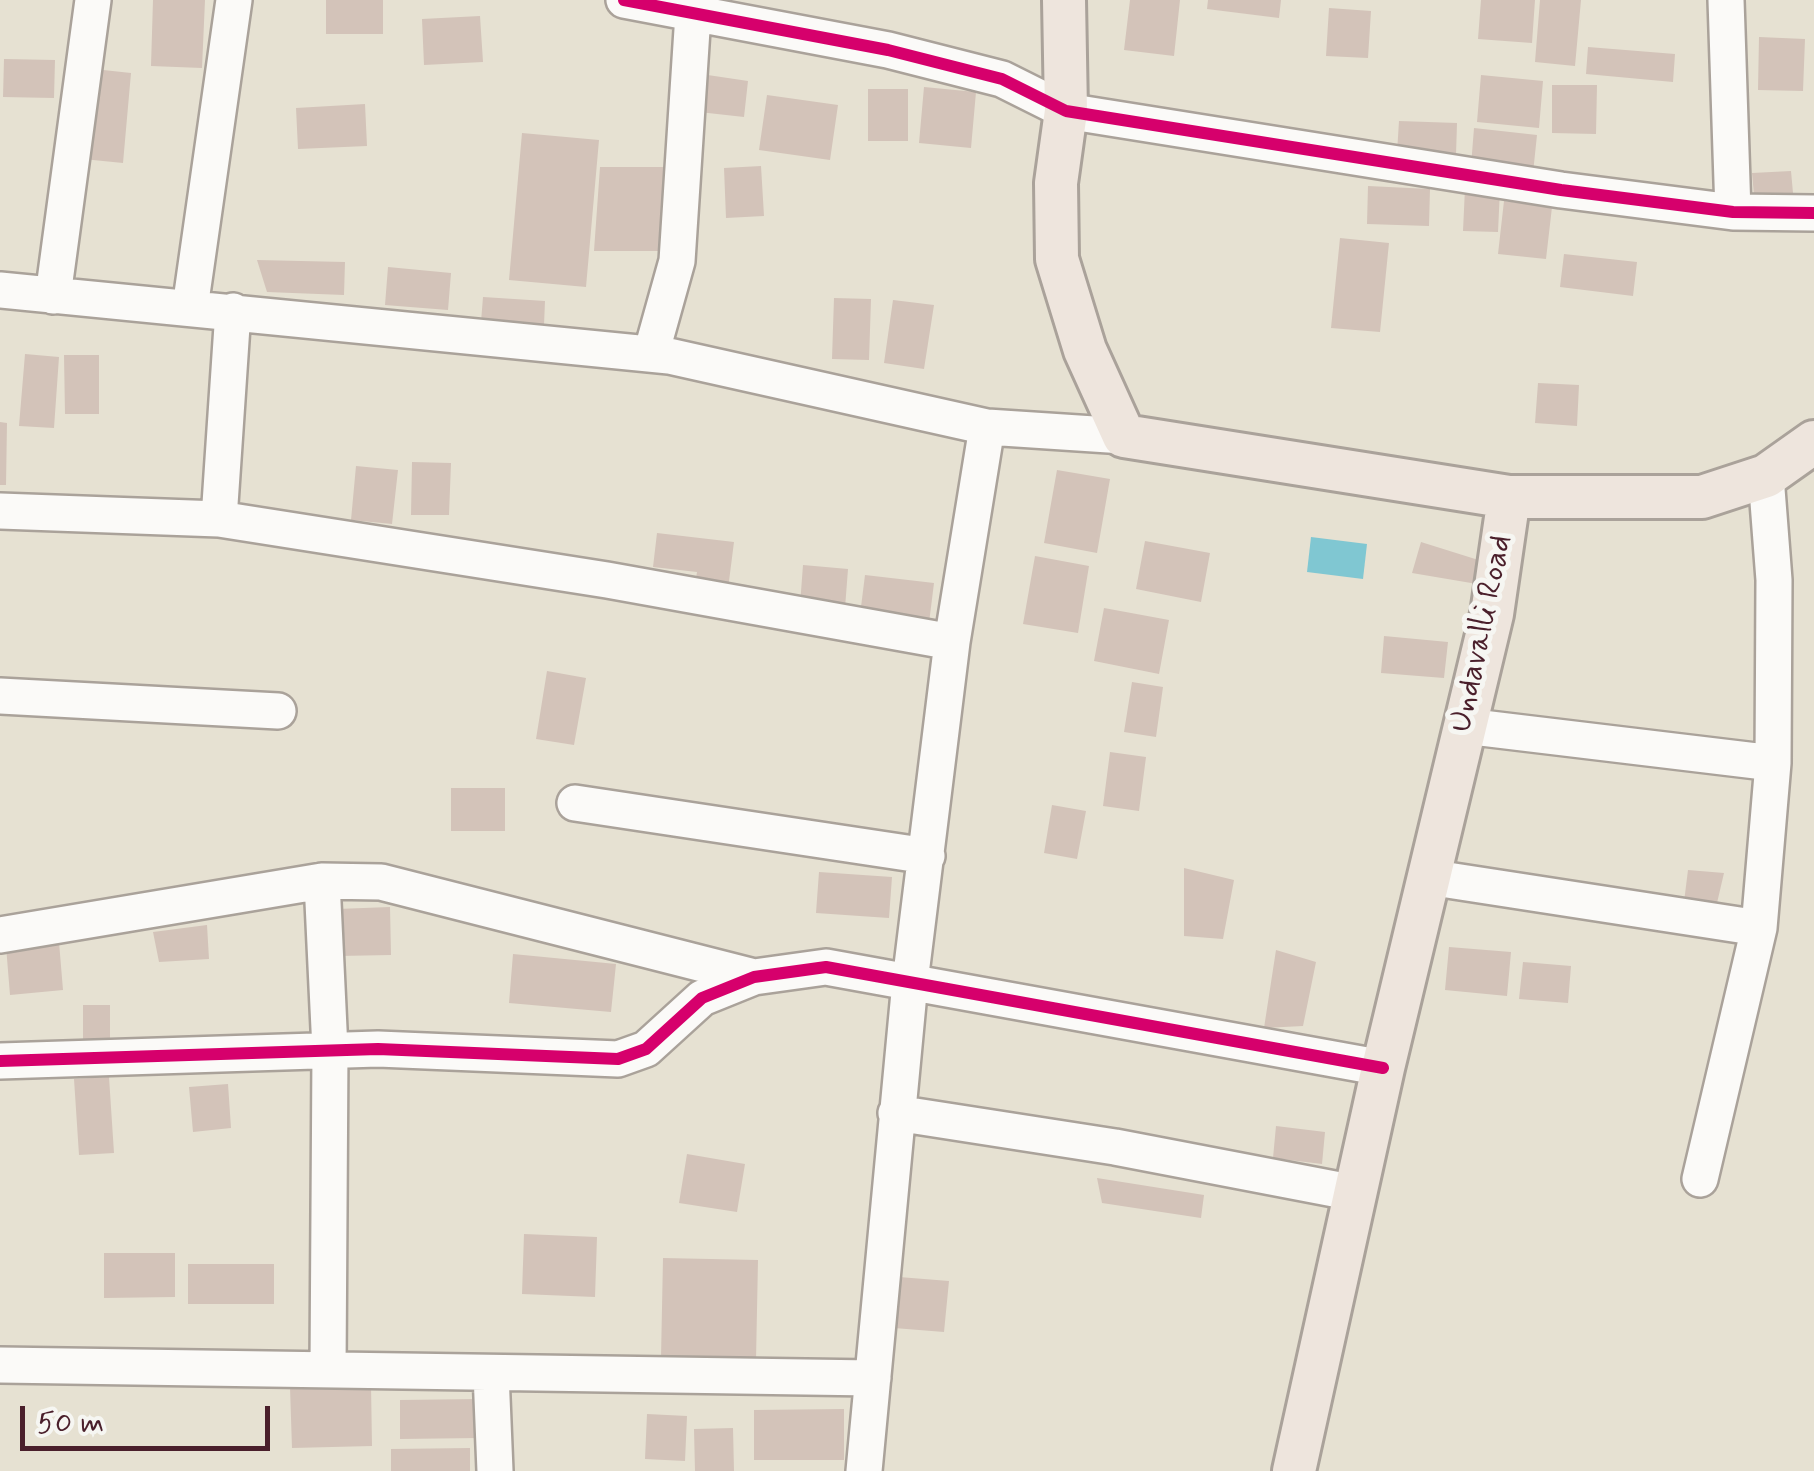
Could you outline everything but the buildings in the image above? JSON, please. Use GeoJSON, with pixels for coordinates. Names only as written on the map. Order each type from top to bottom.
{"type":"FeatureCollection","features":[{"type":"Feature","properties":{"kind":"main road"},"geometry":{"type":"LineString","coordinates":[[1064,0],[1066,111],[1056,183],[1058,259],[1085,350],[1124,436]]}},
{"type":"Feature","properties":{"kind":"main road","name":"Undavalli Road"},"geometry":{"type":"LineString","coordinates":[[1124,436],[1509,498],[1492,614],[1382,1068],[1294,1471]]}},
{"type":"Feature","properties":{"kind":"main road"},"geometry":{"type":"LineString","coordinates":[[1509,498],[1702,497],[1766,476],[1814,442]]}},
{"type":"Feature","properties":{"kind":"street"},"geometry":{"type":"LineString","coordinates":[[53,296],[92,0]]}},
{"type":"Feature","properties":{"kind":"street"},"geometry":{"type":"LineString","coordinates":[[190,308],[234,0]]}},
{"type":"Feature","properties":{"kind":"street"},"geometry":{"type":"LineString","coordinates":[[624,0],[693,14],[731,10],[1002,79],[1066,111],[1561,190],[1733,212],[1814,213]]}},
{"type":"Feature","properties":{"kind":"street"},"geometry":{"type":"LineString","coordinates":[[1726,0],[1733,212]]}},
{"type":"Feature","properties":{"kind":"street"},"geometry":{"type":"LineString","coordinates":[[651,354],[676,261],[693,14]]}},
{"type":"Feature","properties":{"kind":"street"},"geometry":{"type":"LineString","coordinates":[[0,290],[651,354],[987,427],[1124,436]]}},
{"type":"Feature","properties":{"kind":"street"},"geometry":{"type":"LineString","coordinates":[[219,519],[232,311]]}},
{"type":"Feature","properties":{"kind":"street"},"geometry":{"type":"LineString","coordinates":[[864,1471],[910,982],[952,642],[987,427]]}},
{"type":"Feature","properties":{"kind":"street"},"geometry":{"type":"LineString","coordinates":[[1700,1179],[1758,928],[1774,764],[1774,580],[1766,476]]}},
{"type":"Feature","properties":{"kind":"street"},"geometry":{"type":"LineString","coordinates":[[0,511],[219,519],[607,580],[952,642]]}},
{"type":"Feature","properties":{"kind":"street"},"geometry":{"type":"LineString","coordinates":[[0,696],[278,711]]}},
{"type":"Feature","properties":{"kind":"street"},"geometry":{"type":"LineString","coordinates":[[1465,726],[1774,764]]}},
{"type":"Feature","properties":{"kind":"street"},"geometry":{"type":"LineString","coordinates":[[575,803],[927,856]]}},
{"type":"Feature","properties":{"kind":"street"},"geometry":{"type":"LineString","coordinates":[[1428,878],[1758,928]]}},
{"type":"Feature","properties":{"kind":"street"},"geometry":{"type":"LineString","coordinates":[[0,935],[322,881],[381,882],[754,977]]}},
{"type":"Feature","properties":{"kind":"street"},"geometry":{"type":"LineString","coordinates":[[322,881],[330,1050],[328,1370]]}},
{"type":"Feature","properties":{"kind":"street"},"geometry":{"type":"LineString","coordinates":[[0,1060],[330,1050],[618,1059],[646,1050],[702,998],[754,977],[826,968],[1382,1068]]}},
{"type":"Feature","properties":{"kind":"street"},"geometry":{"type":"LineString","coordinates":[[896,1113],[1115,1147],[1355,1192]]}},
{"type":"Feature","properties":{"kind":"street"},"geometry":{"type":"LineString","coordinates":[[0,1365],[873,1378]]}},
{"type":"Feature","properties":{"kind":"street"},"geometry":{"type":"LineString","coordinates":[[491,1373],[495,1471]]}},
{"type":"Feature","properties":{"kind":"water"},"geometry":{"type":"Polygon","coordinates":[[[1311,537],[1367,544],[1363,579],[1307,572],[1311,537]]]}},
{"type":"Feature","properties":{"kind":"cycle path"},"geometry":{"type":"LineString","coordinates":[[624,0],[888,50],[1002,79],[1066,111],[1561,190],[1733,212],[1814,213]]}},
{"type":"Feature","properties":{"kind":"cycle path"},"geometry":{"type":"LineString","coordinates":[[0,1061],[378,1049],[618,1059],[646,1049],[702,998],[754,977],[826,967],[1383,1068]]}}]}
